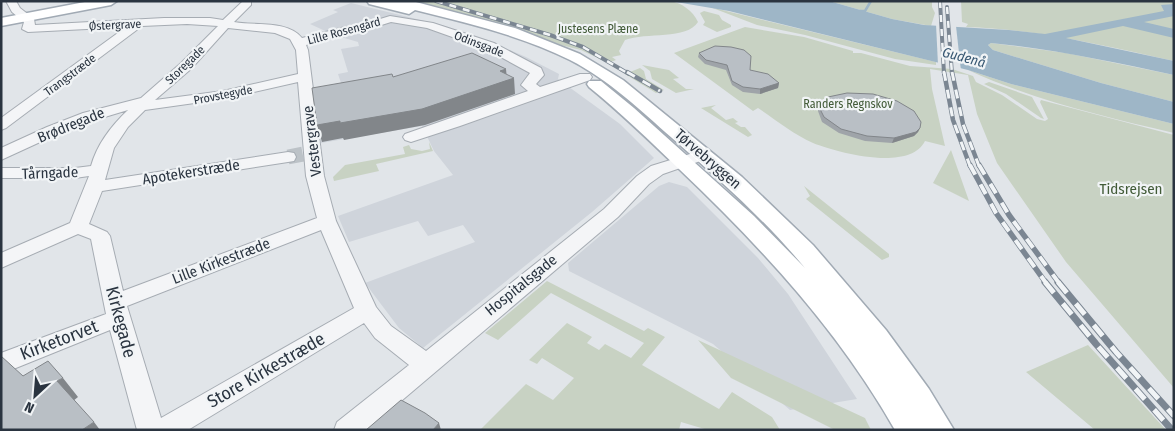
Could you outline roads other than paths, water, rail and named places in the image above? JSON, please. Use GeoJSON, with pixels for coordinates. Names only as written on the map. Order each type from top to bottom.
{"type":"FeatureCollection","features":[{"type":"Feature","properties":{"kind":"main road"},"geometry":{"type":"LineString","coordinates":[[1,22],[82,1]]}},
{"type":"Feature","properties":{"kind":"main road"},"geometry":{"type":"LineString","coordinates":[[1,17],[111,1]]}},
{"type":"Feature","properties":{"kind":"main road","name":"Tørvebryggen"},"geometry":{"type":"LineString","coordinates":[[373,1],[501,35],[552,57],[585,78],[770,215],[834,284],[894,361],[938,430]]}},
{"type":"Feature","properties":{"kind":"main road","name":"Tørvebryggen"},"geometry":{"type":"LineString","coordinates":[[396,1],[512,31],[576,57],[616,82],[693,158],[813,292],[869,361],[912,430]]}},
{"type":"Feature","properties":{"kind":"street"},"geometry":{"type":"LineString","coordinates":[[11,1],[16,10],[23,15]]}},
{"type":"Feature","properties":{"kind":"street"},"geometry":{"type":"LineString","coordinates":[[224,24],[247,3]]}},
{"type":"Feature","properties":{"kind":"street","name":"Østergrave"},"geometry":{"type":"LineString","coordinates":[[23,15],[30,21],[28,29],[210,21],[224,24]]}},
{"type":"Feature","properties":{"kind":"street","name":"Lille Rosengård"},"geometry":{"type":"LineString","coordinates":[[299,43],[345,30],[355,30],[390,19]]}},
{"type":"Feature","properties":{"kind":"street","name":"Odinsgade"},"geometry":{"type":"LineString","coordinates":[[390,19],[429,25],[490,46],[536,71],[537,75],[528,85],[538,92]]}},
{"type":"Feature","properties":{"kind":"street","name":"Trangstræde"},"geometry":{"type":"LineString","coordinates":[[1,125],[139,23]]}},
{"type":"Feature","properties":{"kind":"street"},"geometry":{"type":"LineString","coordinates":[[224,24],[290,34],[297,38],[299,43]]}},
{"type":"Feature","properties":{"kind":"street","name":"Storegade"},"geometry":{"type":"LineString","coordinates":[[78,227],[106,147],[142,104],[185,67],[224,24]]}},
{"type":"Feature","properties":{"kind":"street","name":"Vestergrave"},"geometry":{"type":"LineString","coordinates":[[299,43],[302,50],[305,76],[301,154],[315,176],[327,221],[367,310],[383,332],[425,364]]}},
{"type":"Feature","properties":{"kind":"street","name":"Provstegyde"},"geometry":{"type":"LineString","coordinates":[[142,104],[187,102],[252,90],[305,76]]}},
{"type":"Feature","properties":{"kind":"street"},"geometry":{"type":"LineString","coordinates":[[411,137],[538,92],[585,78]]}},
{"type":"Feature","properties":{"kind":"street","name":"Brødregade"},"geometry":{"type":"LineString","coordinates":[[1,156],[37,138],[112,109],[142,104]]}},
{"type":"Feature","properties":{"kind":"street","name":"Apotekerstræde"},"geometry":{"type":"LineString","coordinates":[[96,178],[301,154]]}},
{"type":"Feature","properties":{"kind":"street","name":"Hospitalsgade"},"geometry":{"type":"LineString","coordinates":[[347,430],[611,212],[643,180],[660,169],[693,158]]}},
{"type":"Feature","properties":{"kind":"street","name":"Tårngade"},"geometry":{"type":"LineString","coordinates":[[1,173],[75,173],[96,178]]}},
{"type":"Feature","properties":{"kind":"street","name":"Lille Kirkestræde"},"geometry":{"type":"LineString","coordinates":[[116,310],[327,221]]}},
{"type":"Feature","properties":{"kind":"street"},"geometry":{"type":"LineString","coordinates":[[1,261],[78,227]]}},
{"type":"Feature","properties":{"kind":"street","name":"Kirkegade"},"geometry":{"type":"LineString","coordinates":[[78,227],[100,236],[116,310],[151,430]]}},
{"type":"Feature","properties":{"kind":"street","name":"Kirketorvet"},"geometry":{"type":"LineString","coordinates":[[1,364],[116,310]]}},
{"type":"Feature","properties":{"kind":"street","name":"Store Kirkestræde"},"geometry":{"type":"LineString","coordinates":[[164,430],[367,310]]}},
{"type":"Feature","properties":{"kind":"water","name":"Gudenå"},"geometry":{"type":"Polygon","coordinates":[[[670,1],[829,1],[892,19],[924,25],[1045,34],[1164,11],[1161,5],[1174,4],[1174,16],[1144,22],[1174,29],[1174,38],[1123,26],[1066,38],[1174,61],[1174,75],[1060,52],[991,43],[988,45],[993,50],[1101,83],[1174,102],[1174,124],[1011,84],[968,70],[729,11],[670,1]]]}},
{"type":"Feature","properties":{"kind":"waterway"},"geometry":{"type":"LineString","coordinates":[[860,11],[865,11],[871,1]]}},
{"type":"Feature","properties":{"kind":"tunnel"},"geometry":{"type":"LineString","coordinates":[[288,157],[304,154]]}},
{"type":"Feature","properties":{"kind":"railway"},"geometry":{"type":"LineString","coordinates":[[436,1],[550,35],[583,47],[629,74]]}},
{"type":"Feature","properties":{"kind":"railway"},"geometry":{"type":"LineString","coordinates":[[940,1],[944,74]]}},
{"type":"Feature","properties":{"kind":"railway"},"geometry":{"type":"LineString","coordinates":[[947,7],[952,74]]}},
{"type":"Feature","properties":{"kind":"railway"},"geometry":{"type":"LineString","coordinates":[[627,72],[660,91]]}},
{"type":"Feature","properties":{"kind":"railway"},"geometry":{"type":"LineString","coordinates":[[944,72],[953,120],[970,166]]}},
{"type":"Feature","properties":{"kind":"railway"},"geometry":{"type":"LineString","coordinates":[[952,72],[963,124],[979,166]]}},
{"type":"Feature","properties":{"kind":"railway"},"geometry":{"type":"LineString","coordinates":[[970,165],[996,213],[1046,283]]}},
{"type":"Feature","properties":{"kind":"railway"},"geometry":{"type":"LineString","coordinates":[[979,165],[1009,215],[1059,283]]}},
{"type":"Feature","properties":{"kind":"railway"},"geometry":{"type":"LineString","coordinates":[[1045,282],[1096,344],[1172,430]]}},
{"type":"Feature","properties":{"kind":"railway"},"geometry":{"type":"LineString","coordinates":[[1058,282],[1116,352],[1174,416]]}},
{"type":"Feature","properties":{"kind":"park label","name":"Justesens Plæne"},"geometry":{"type":"Point","coordinates":[598,29]}},
{"type":"Feature","properties":{"kind":"park label","name":"Randers Regnskov"},"geometry":{"type":"Point","coordinates":[848,104]}},
{"type":"Feature","properties":{"kind":"park label","name":"Tidsrejsen"},"geometry":{"type":"Point","coordinates":[1131,189]}}]}
